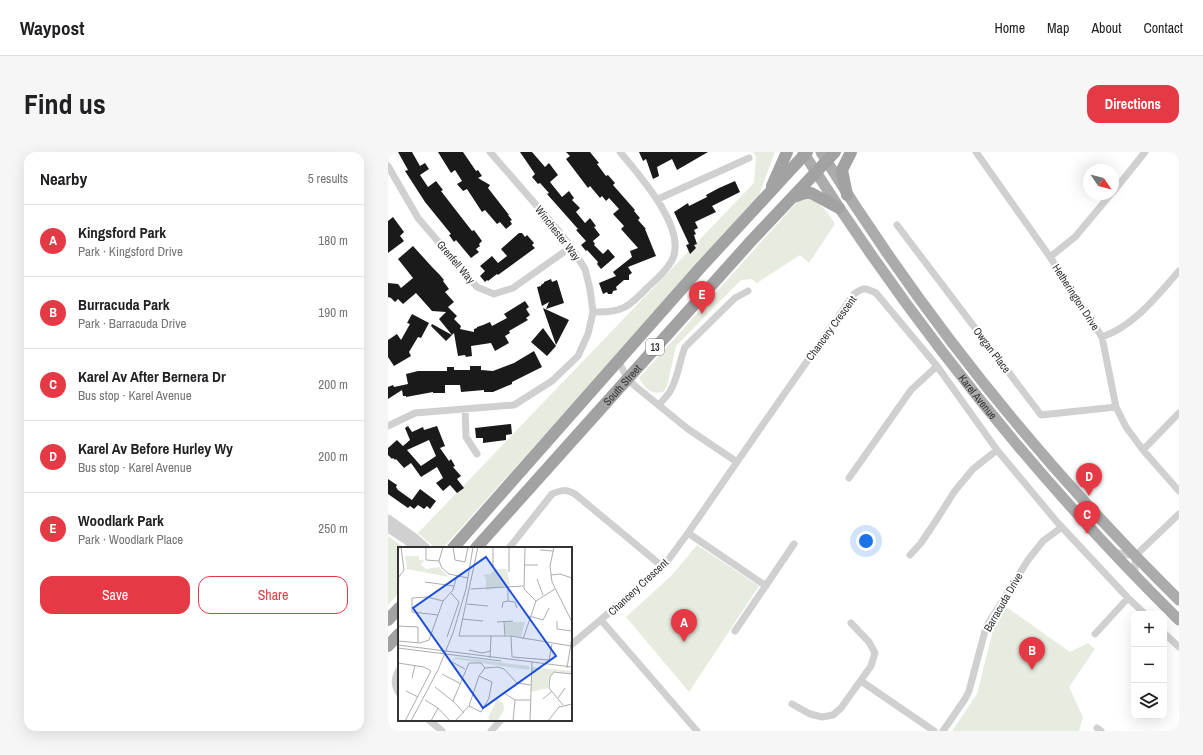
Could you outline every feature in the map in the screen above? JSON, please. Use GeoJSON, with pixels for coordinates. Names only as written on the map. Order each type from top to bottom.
{"type":"FeatureCollection","features":[{"type":"Feature","properties":{"kind":"highway"},"geometry":{"type":"LineString","coordinates":[[769,193],[787,152]]}},
{"type":"Feature","properties":{"kind":"highway","name":"South Street"},"geometry":{"type":"LineString","coordinates":[[477,547],[627,378],[815,172],[824,157],[835,152]]}},
{"type":"Feature","properties":{"kind":"highway"},"geometry":{"type":"LineString","coordinates":[[848,195],[842,170],[851,152]]}},
{"type":"Feature","properties":{"kind":"highway","name":"South Street"},"geometry":{"type":"LineString","coordinates":[[454,547],[701,266],[805,153]]}},
{"type":"Feature","properties":{"kind":"highway"},"geometry":{"type":"LineString","coordinates":[[791,198],[805,193],[811,193],[839,208]]}},
{"type":"Feature","properties":{"kind":"highway"},"geometry":{"type":"LineString","coordinates":[[388,620],[398,609]]}},
{"type":"Feature","properties":{"kind":"highway"},"geometry":{"type":"LineString","coordinates":[[388,646],[398,635]]}},
{"type":"Feature","properties":{"kind":"main road","name":"Karel Avenue"},"geometry":{"type":"LineString","coordinates":[[805,153],[815,172],[868,252],[978,397],[1023,452],[1112,552],[1179,620]]}},
{"type":"Feature","properties":{"kind":"main road","name":"Karel Avenue"},"geometry":{"type":"LineString","coordinates":[[824,157],[901,273],[978,375],[1086,502],[1179,600]]}},
{"type":"Feature","properties":{"kind":"street","name":"Winchester Way"},"geometry":{"type":"LineString","coordinates":[[388,426],[415,413],[514,405],[552,381],[578,356],[588,334],[593,312],[590,289],[585,269],[571,247],[490,152]]}},
{"type":"Feature","properties":{"kind":"street"},"geometry":{"type":"LineString","coordinates":[[593,312],[617,311],[632,304],[665,270],[673,259],[676,243],[672,229],[658,199],[620,152]]}},
{"type":"Feature","properties":{"kind":"street","name":"Hetherington Drive"},"geometry":{"type":"LineString","coordinates":[[976,152],[1050,257],[1102,337],[1116,407],[1126,427],[1143,450],[1179,491]]}},
{"type":"Feature","properties":{"kind":"street"},"geometry":{"type":"LineString","coordinates":[[1119,184],[1145,152]]}},
{"type":"Feature","properties":{"kind":"street"},"geometry":{"type":"LineString","coordinates":[[658,199],[749,158]]}},
{"type":"Feature","properties":{"kind":"street","name":"Grenfell Way"},"geometry":{"type":"LineString","coordinates":[[388,166],[418,218],[477,287],[494,294],[513,288],[571,247]]}},
{"type":"Feature","properties":{"kind":"street"},"geometry":{"type":"LineString","coordinates":[[1050,257],[1075,237],[1106,200]]}},
{"type":"Feature","properties":{"kind":"street","name":"Owgan Place"},"geometry":{"type":"LineString","coordinates":[[897,225],[1041,415],[1116,407]]}},
{"type":"Feature","properties":{"kind":"street"},"geometry":{"type":"LineString","coordinates":[[1102,337],[1116,332],[1150,304],[1179,271]]}},
{"type":"Feature","properties":{"kind":"street","name":"Chancery Crescent"},"geometry":{"type":"LineString","coordinates":[[572,644],[663,567],[854,294],[861,289],[867,288],[876,293],[937,366],[997,450],[1062,527],[1141,611]]}},
{"type":"Feature","properties":{"kind":"street"},"geometry":{"type":"LineString","coordinates":[[659,405],[673,386],[685,347],[735,298],[748,291]]}},
{"type":"Feature","properties":{"kind":"street"},"geometry":{"type":"LineString","coordinates":[[618,360],[627,378],[688,429],[737,462]]}},
{"type":"Feature","properties":{"kind":"street"},"geometry":{"type":"LineString","coordinates":[[849,478],[911,390],[937,366]]}},
{"type":"Feature","properties":{"kind":"street"},"geometry":{"type":"LineString","coordinates":[[465,409],[466,437],[477,454]]}},
{"type":"Feature","properties":{"kind":"street"},"geometry":{"type":"LineString","coordinates":[[1143,450],[1179,413]]}},
{"type":"Feature","properties":{"kind":"street"},"geometry":{"type":"LineString","coordinates":[[910,555],[928,532],[954,492],[973,470],[997,450]]}},
{"type":"Feature","properties":{"kind":"street"},"geometry":{"type":"LineString","coordinates":[[510,547],[552,494],[560,490],[567,490],[575,494],[663,567]]}},
{"type":"Feature","properties":{"kind":"street"},"geometry":{"type":"LineString","coordinates":[[1135,576],[1136,556],[1179,514]]}},
{"type":"Feature","properties":{"kind":"street"},"geometry":{"type":"LineString","coordinates":[[388,518],[425,547]]}},
{"type":"Feature","properties":{"kind":"street","name":"Barracuda Drive"},"geometry":{"type":"LineString","coordinates":[[943,731],[969,691],[986,627],[1028,560],[1043,541],[1062,527]]}},
{"type":"Feature","properties":{"kind":"street"},"geometry":{"type":"LineString","coordinates":[[388,528],[408,541],[413,547]]}},
{"type":"Feature","properties":{"kind":"street"},"geometry":{"type":"LineString","coordinates":[[688,533],[766,586]]}},
{"type":"Feature","properties":{"kind":"street"},"geometry":{"type":"LineString","coordinates":[[735,631],[794,544]]}},
{"type":"Feature","properties":{"kind":"street"},"geometry":{"type":"LineString","coordinates":[[1112,552],[1136,556]]}},
{"type":"Feature","properties":{"kind":"street"},"geometry":{"type":"LineString","coordinates":[[1095,634],[1128,598]]}},
{"type":"Feature","properties":{"kind":"street"},"geometry":{"type":"LineString","coordinates":[[601,620],[697,731]]}},
{"type":"Feature","properties":{"kind":"street"},"geometry":{"type":"LineString","coordinates":[[792,704],[810,714],[822,717],[833,716],[841,708],[861,681],[871,666],[875,653],[869,642],[851,623]]}},
{"type":"Feature","properties":{"kind":"street"},"geometry":{"type":"LineString","coordinates":[[1167,636],[1179,647]]}},
{"type":"Feature","properties":{"kind":"street"},"geometry":{"type":"LineString","coordinates":[[398,672],[395,684],[398,691]]}},
{"type":"Feature","properties":{"kind":"street"},"geometry":{"type":"LineString","coordinates":[[861,681],[934,731]]}},
{"type":"Feature","properties":{"kind":"street"},"geometry":{"type":"LineString","coordinates":[[431,721],[442,731]]}},
{"type":"Feature","properties":{"kind":"street"},"geometry":{"type":"LineString","coordinates":[[491,731],[500,721]]}},
{"type":"Feature","properties":{"kind":"shaded area"},"geometry":{"type":"Polygon","coordinates":[[[753,152],[775,152],[759,195],[444,547],[434,547],[418,533],[754,183],[756,157],[753,152]]]}},
{"type":"Feature","properties":{"kind":"shaded area"},"geometry":{"type":"Polygon","coordinates":[[[806,198],[823,208],[835,224],[809,263],[800,255],[757,283],[752,279],[741,280],[676,346],[667,386],[663,392],[658,393],[648,390],[639,378],[798,201],[806,198]]]}},
{"type":"Feature","properties":{"kind":"shaded area"},"geometry":{"type":"Polygon","coordinates":[[[388,536],[404,547],[398,547],[398,594],[388,605],[388,536]]]}},
{"type":"Feature","properties":{"kind":"shaded area"},"geometry":{"type":"Polygon","coordinates":[[[697,545],[759,586],[689,692],[626,617],[672,575],[697,545]]]}},
{"type":"Feature","properties":{"kind":"shaded area"},"geometry":{"type":"Polygon","coordinates":[[[1005,606],[1070,652],[1088,643],[1095,649],[1069,687],[1083,717],[1079,731],[952,731],[977,694],[996,618],[1005,606]]]}},
{"type":"Feature","properties":{"kind":"building"},"geometry":{"type":"Polygon","coordinates":[[[398,152],[412,152],[420,166],[425,163],[429,169],[420,175],[428,187],[436,181],[443,190],[441,191],[472,231],[474,230],[482,241],[479,244],[480,246],[476,249],[479,252],[471,258],[456,240],[454,242],[449,235],[451,234],[425,202],[405,171],[408,170],[398,152]]]}},
{"type":"Feature","properties":{"kind":"building"},"geometry":{"type":"Polygon","coordinates":[[[438,152],[463,152],[476,171],[478,170],[482,176],[478,178],[490,185],[488,188],[509,215],[512,220],[510,221],[512,224],[506,229],[500,222],[497,224],[485,210],[482,212],[467,189],[463,191],[457,184],[462,181],[455,170],[451,173],[438,152]]]}},
{"type":"Feature","properties":{"kind":"building"},"geometry":{"type":"Polygon","coordinates":[[[520,152],[532,152],[545,167],[549,163],[558,175],[550,182],[562,197],[569,191],[574,198],[572,200],[580,208],[576,212],[585,223],[590,218],[596,226],[594,227],[600,235],[593,241],[595,244],[594,245],[603,254],[608,249],[615,257],[601,269],[597,264],[598,262],[581,245],[586,241],[576,230],[578,229],[547,194],[549,193],[532,177],[535,174],[520,152]]]}},
{"type":"Feature","properties":{"kind":"building"},"geometry":{"type":"Polygon","coordinates":[[[566,152],[590,152],[599,163],[597,164],[606,176],[608,175],[615,183],[613,185],[635,210],[634,211],[640,218],[638,220],[646,229],[656,256],[628,267],[632,273],[629,275],[629,280],[624,280],[616,287],[617,290],[613,291],[612,294],[608,294],[607,292],[603,294],[599,283],[616,276],[613,272],[632,257],[630,251],[638,248],[621,229],[624,226],[613,214],[619,209],[609,198],[606,201],[602,196],[600,198],[590,186],[588,188],[566,159],[570,156],[566,152]]]}},
{"type":"Feature","properties":{"kind":"building"},"geometry":{"type":"Polygon","coordinates":[[[639,152],[708,152],[677,170],[672,159],[657,167],[659,176],[653,179],[646,159],[643,161],[639,152]]]}},
{"type":"Feature","properties":{"kind":"building"},"geometry":{"type":"Polygon","coordinates":[[[735,181],[740,192],[712,206],[716,212],[695,222],[698,228],[694,230],[697,244],[694,245],[696,248],[690,254],[686,245],[689,244],[674,212],[688,203],[689,206],[707,197],[706,195],[735,181]]]}},
{"type":"Feature","properties":{"kind":"building"},"geometry":{"type":"Polygon","coordinates":[[[393,217],[404,232],[400,236],[404,241],[388,253],[388,221],[393,217]]]}},
{"type":"Feature","properties":{"kind":"building"},"geometry":{"type":"Polygon","coordinates":[[[519,233],[522,233],[525,237],[527,235],[534,243],[532,245],[535,248],[498,275],[497,274],[485,282],[480,276],[485,271],[480,266],[492,256],[498,263],[507,256],[501,249],[519,233]]]}},
{"type":"Feature","properties":{"kind":"building"},"geometry":{"type":"Polygon","coordinates":[[[413,246],[444,280],[443,281],[449,289],[445,292],[454,302],[448,307],[457,316],[454,319],[461,326],[460,329],[474,332],[474,329],[477,327],[490,322],[492,326],[507,318],[504,314],[525,301],[529,307],[526,309],[530,315],[526,318],[528,320],[509,331],[510,333],[505,336],[509,343],[495,351],[491,343],[471,346],[472,356],[458,356],[454,333],[452,335],[439,319],[446,312],[432,311],[416,293],[403,304],[398,299],[395,302],[388,297],[388,283],[398,284],[401,288],[413,278],[398,259],[413,246]]]}},
{"type":"Feature","properties":{"kind":"building"},"geometry":{"type":"Polygon","coordinates":[[[551,279],[552,282],[557,280],[564,303],[546,309],[549,302],[542,306],[537,287],[551,279]]]}},
{"type":"Feature","properties":{"kind":"building"},"geometry":{"type":"Polygon","coordinates":[[[543,308],[569,320],[556,345],[543,308]]]}},
{"type":"Feature","properties":{"kind":"building"},"geometry":{"type":"Polygon","coordinates":[[[412,314],[429,323],[421,338],[418,337],[409,352],[411,356],[394,366],[388,357],[388,340],[397,334],[401,340],[410,324],[407,323],[412,314]]]}},
{"type":"Feature","properties":{"kind":"building"},"geometry":{"type":"Polygon","coordinates":[[[432,324],[452,335],[446,341],[431,326],[432,324]]]}},
{"type":"Feature","properties":{"kind":"building"},"geometry":{"type":"Polygon","coordinates":[[[543,328],[556,346],[547,356],[531,342],[543,328]]]}},
{"type":"Feature","properties":{"kind":"building"},"geometry":{"type":"Polygon","coordinates":[[[534,351],[542,367],[512,382],[512,384],[493,392],[484,392],[484,390],[461,392],[460,385],[445,385],[445,393],[433,392],[406,397],[403,396],[402,390],[388,399],[388,387],[393,385],[394,387],[408,384],[406,374],[418,371],[447,371],[447,367],[454,367],[454,370],[470,370],[470,366],[481,366],[481,370],[493,371],[514,363],[534,351]]]}},
{"type":"Feature","properties":{"kind":"building"},"geometry":{"type":"Polygon","coordinates":[[[511,424],[512,434],[506,435],[506,440],[483,443],[483,438],[476,438],[475,428],[511,424]]]}},
{"type":"Feature","properties":{"kind":"building"},"geometry":{"type":"Polygon","coordinates":[[[408,426],[412,432],[423,427],[424,430],[437,426],[445,446],[440,448],[449,461],[451,459],[455,466],[453,467],[461,476],[457,479],[464,488],[457,493],[450,485],[443,491],[436,483],[443,478],[437,467],[421,477],[411,463],[404,468],[396,459],[392,459],[388,455],[388,448],[397,440],[403,446],[410,440],[405,428],[408,426]],[[429,440],[407,450],[421,466],[436,456],[429,440]]]}},
{"type":"Feature","properties":{"kind":"building"},"geometry":{"type":"Polygon","coordinates":[[[388,479],[397,485],[396,487],[398,490],[412,500],[420,489],[436,501],[430,509],[427,506],[424,509],[418,505],[414,509],[410,506],[408,508],[388,494],[388,479]]]}},
{"type":"Feature","properties":{"kind":"place","name":"Woodlark Park"},"geometry":{"type":"Point","coordinates":[702,314]}},
{"type":"Feature","properties":{"kind":"place","name":"Karel Av Before Hurley Wy"},"geometry":{"type":"Point","coordinates":[1089,496]}},
{"type":"Feature","properties":{"kind":"place","name":"Karel Av After Bernera Dr"},"geometry":{"type":"Point","coordinates":[1087,534]}},
{"type":"Feature","properties":{"kind":"place","name":"Kingsford Park"},"geometry":{"type":"Point","coordinates":[684,642]}},
{"type":"Feature","properties":{"kind":"place","name":"Burracuda Park"},"geometry":{"type":"Point","coordinates":[1032,670]}}]}
